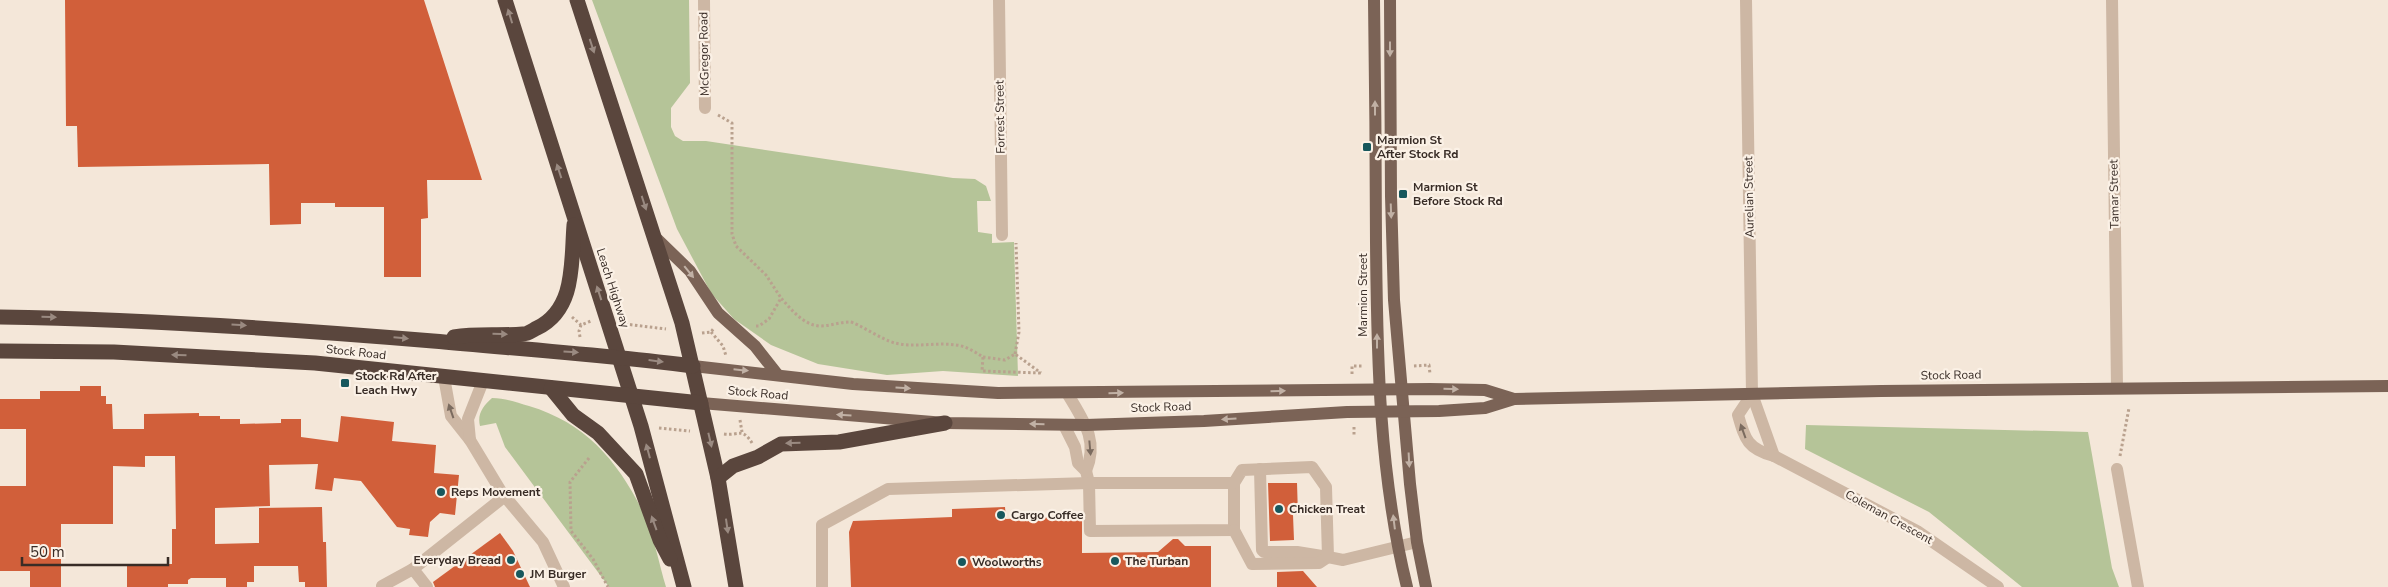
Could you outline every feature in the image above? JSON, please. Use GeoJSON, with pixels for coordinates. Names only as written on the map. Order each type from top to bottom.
{"type":"FeatureCollection","features":[{"type":"Feature","properties":{"kind":"highway","name":"Leach Highway"},"geometry":{"type":"LineString","coordinates":[[505,0],[574,217],[603,322],[619,356],[632,396],[683,585]]}},
{"type":"Feature","properties":{"kind":"highway"},"geometry":{"type":"LineString","coordinates":[[577,0],[684,331],[718,478],[736,587]]}},
{"type":"Feature","properties":{"kind":"highway"},"geometry":{"type":"LineString","coordinates":[[435,341],[472,334],[525,334],[550,320],[564,302],[568,288],[574,217]]}},
{"type":"Feature","properties":{"kind":"highway","name":"Stock Road"},"geometry":{"type":"LineString","coordinates":[[0,317],[200,323],[619,356],[693,366]]}},
{"type":"Feature","properties":{"kind":"highway","name":"Stock Road"},"geometry":{"type":"LineString","coordinates":[[0,351],[214,356],[315,363],[701,403]]}},
{"type":"Feature","properties":{"kind":"highway"},"geometry":{"type":"LineString","coordinates":[[551,388],[573,415],[598,433],[636,474],[660,540],[683,585]]}},
{"type":"Feature","properties":{"kind":"highway"},"geometry":{"type":"LineString","coordinates":[[718,478],[734,466],[758,457],[781,444],[839,442],[946,423]]}},
{"type":"Feature","properties":{"kind":"main road","name":"Marmion Street"},"geometry":{"type":"LineString","coordinates":[[1374,0],[1379,390],[1397,546],[1406,587]]}},
{"type":"Feature","properties":{"kind":"main road"},"geometry":{"type":"LineString","coordinates":[[1390,0],[1390,196],[1394,300],[1417,542],[1426,587]]}},
{"type":"Feature","properties":{"kind":"main road"},"geometry":{"type":"LineString","coordinates":[[655,238],[690,271],[718,313],[755,346],[777,374]]}},
{"type":"Feature","properties":{"kind":"main road","name":"Stock Road"},"geometry":{"type":"LineString","coordinates":[[693,366],[853,384],[962,392],[1486,390],[1514,399]]}},
{"type":"Feature","properties":{"kind":"main road","name":"Stock Road"},"geometry":{"type":"LineString","coordinates":[[701,403],[946,423],[1086,425],[1484,408],[1514,399],[2116,388],[2388,386]]}},
{"type":"Feature","properties":{"kind":"street","name":"McGregor Road"},"geometry":{"type":"LineString","coordinates":[[704,0],[705,108]]}},
{"type":"Feature","properties":{"kind":"street","name":"Forrest Street"},"geometry":{"type":"LineString","coordinates":[[999,0],[1002,235]]}},
{"type":"Feature","properties":{"kind":"street","name":"Aurelian Street"},"geometry":{"type":"LineString","coordinates":[[1746,0],[1752,394]]}},
{"type":"Feature","properties":{"kind":"street","name":"Tamar Street"},"geometry":{"type":"LineString","coordinates":[[2112,0],[2116,388]]}},
{"type":"Feature","properties":{"kind":"street"},"geometry":{"type":"LineString","coordinates":[[444,377],[451,416],[470,440],[505,496],[543,542],[564,587]]}},
{"type":"Feature","properties":{"kind":"street"},"geometry":{"type":"LineString","coordinates":[[470,440],[468,419],[483,381]]}},
{"type":"Feature","properties":{"kind":"street"},"geometry":{"type":"LineString","coordinates":[[1067,393],[1086,425],[1091,446],[1088,477],[1090,531],[1234,530]]}},
{"type":"Feature","properties":{"kind":"street"},"geometry":{"type":"LineString","coordinates":[[1752,394],[1774,456]]}},
{"type":"Feature","properties":{"kind":"street","name":"Coleman Crescent"},"geometry":{"type":"LineString","coordinates":[[1752,394],[1738,415],[1746,438],[1757,452],[1774,456],[1917,531],[1998,587]]}},
{"type":"Feature","properties":{"kind":"street"},"geometry":{"type":"LineString","coordinates":[[1064,425],[1075,446],[1078,463],[1088,477]]}},
{"type":"Feature","properties":{"kind":"street"},"geometry":{"type":"LineString","coordinates":[[1312,467],[1326,487],[1328,557],[1319,563],[1252,564],[1234,530],[1234,483],[1242,470],[1312,467]]}},
{"type":"Feature","properties":{"kind":"street"},"geometry":{"type":"LineString","coordinates":[[1260,469],[1262,550],[1264,552],[1297,552],[1343,560],[1417,542]]}},
{"type":"Feature","properties":{"kind":"street"},"geometry":{"type":"LineString","coordinates":[[2116,469],[2138,587]]}},
{"type":"Feature","properties":{"kind":"street"},"geometry":{"type":"LineString","coordinates":[[822,587],[822,525],[888,489],[1088,477],[1234,483]]}},
{"type":"Feature","properties":{"kind":"street"},"geometry":{"type":"LineString","coordinates":[[382,586],[413,569],[505,496]]}},
{"type":"Feature","properties":{"kind":"street"},"geometry":{"type":"LineString","coordinates":[[413,569],[427,587]]}},
{"type":"Feature","properties":{"kind":"path"},"geometry":{"type":"LineString","coordinates":[[705,108],[732,122],[732,234],[736,246],[766,275],[781,298],[798,317],[809,324],[821,326],[852,322],[879,338],[896,344],[932,346],[954,344],[966,347],[984,356],[1005,360],[1015,354],[1019,332],[1016,239],[1002,235]]}},
{"type":"Feature","properties":{"kind":"path"},"geometry":{"type":"LineString","coordinates":[[751,325],[760,326],[769,319],[781,298]]}},
{"type":"Feature","properties":{"kind":"path"},"geometry":{"type":"LineString","coordinates":[[570,316],[581,325]]}},
{"type":"Feature","properties":{"kind":"path"},"geometry":{"type":"LineString","coordinates":[[580,338],[579,331],[581,325],[589,321],[704,333]]}},
{"type":"Feature","properties":{"kind":"path"},"geometry":{"type":"LineString","coordinates":[[711,332],[723,346],[726,355]]}},
{"type":"Feature","properties":{"kind":"path"},"geometry":{"type":"LineString","coordinates":[[984,356],[982,371],[1041,373],[1015,354]]}},
{"type":"Feature","properties":{"kind":"path"},"geometry":{"type":"LineString","coordinates":[[2116,469],[2124,445],[2129,408]]}},
{"type":"Feature","properties":{"kind":"path"},"geometry":{"type":"LineString","coordinates":[[740,420],[742,432]]}},
{"type":"Feature","properties":{"kind":"path"},"geometry":{"type":"LineString","coordinates":[[641,426],[708,433],[726,434],[742,432],[746,434],[752,443]]}},
{"type":"Feature","properties":{"kind":"path"},"geometry":{"type":"LineString","coordinates":[[589,458],[570,482],[571,531],[593,559],[608,587]]}},
{"type":"Feature","properties":{"kind":"green space"},"geometry":{"type":"Polygon","coordinates":[[[592,0],[689,0],[690,83],[671,108],[671,127],[675,136],[683,141],[706,141],[953,178],[975,179],[986,186],[991,201],[977,201],[978,232],[992,234],[992,243],[1014,242],[1018,376],[943,371],[887,375],[818,364],[771,345],[734,319],[711,293],[677,229],[592,0]]]}},
{"type":"Feature","properties":{"kind":"green space"},"geometry":{"type":"Polygon","coordinates":[[[492,398],[529,406],[549,413],[584,434],[598,446],[623,477],[644,514],[654,541],[666,587],[609,587],[505,447],[496,423],[480,426],[479,418],[482,411],[492,398]]]}},
{"type":"Feature","properties":{"kind":"green space"},"geometry":{"type":"Polygon","coordinates":[[[1806,425],[2088,432],[2112,568],[2119,587],[2022,587],[1929,512],[1805,449],[1806,425]]]}},
{"type":"Feature","properties":{"kind":"building"},"geometry":{"type":"Polygon","coordinates":[[[65,0],[424,0],[482,180],[427,180],[428,218],[421,219],[421,277],[384,277],[384,207],[335,207],[335,203],[301,203],[301,224],[270,225],[269,164],[78,167],[77,126],[66,126],[65,0]]]}},
{"type":"Feature","properties":{"kind":"building"},"geometry":{"type":"Polygon","coordinates":[[[80,386],[101,386],[101,396],[106,396],[106,404],[112,404],[113,429],[144,429],[144,414],[199,413],[199,416],[220,416],[220,419],[240,419],[240,424],[281,423],[281,419],[301,419],[301,437],[338,442],[341,416],[394,422],[392,441],[436,445],[434,473],[459,475],[455,515],[440,513],[430,522],[428,537],[409,535],[410,529],[397,527],[361,481],[334,478],[332,491],[315,489],[318,464],[269,465],[270,506],[215,508],[215,544],[259,543],[259,508],[322,507],[323,542],[326,542],[327,587],[305,587],[305,582],[299,582],[298,566],[254,566],[254,582],[247,582],[247,587],[226,587],[226,578],[191,578],[188,580],[188,584],[168,584],[168,587],[127,587],[127,564],[172,564],[172,529],[176,529],[175,456],[145,456],[145,467],[113,466],[113,524],[61,524],[61,587],[30,587],[30,571],[0,571],[0,486],[26,486],[26,429],[0,429],[0,399],[40,399],[40,391],[80,391],[80,386]]]}},
{"type":"Feature","properties":{"kind":"building","name":"Chicken Treat"},"geometry":{"type":"Polygon","coordinates":[[[1268,483],[1297,483],[1298,515],[1293,515],[1294,540],[1270,541],[1268,483]]]}},
{"type":"Feature","properties":{"kind":"building","name":"Woolworths"},"geometry":{"type":"Polygon","coordinates":[[[1005,507],[1006,519],[1082,516],[1082,553],[1158,552],[1173,539],[1178,539],[1185,546],[1211,546],[1211,587],[851,587],[849,532],[853,521],[952,517],[952,509],[1005,507]]]}},
{"type":"Feature","properties":{"kind":"building"},"geometry":{"type":"Polygon","coordinates":[[[500,533],[513,551],[530,587],[435,587],[433,582],[500,533]]]}},
{"type":"Feature","properties":{"kind":"building"},"geometry":{"type":"Polygon","coordinates":[[[1303,571],[1317,587],[1277,587],[1277,572],[1303,571]]]}},
{"type":"Feature","properties":{"kind":"place","name":"Marmion St After Stock Rd"},"geometry":{"type":"Point","coordinates":[1367,147]}},
{"type":"Feature","properties":{"kind":"place","name":"Marmion St Before Stock Rd"},"geometry":{"type":"Point","coordinates":[1403,194]}},
{"type":"Feature","properties":{"kind":"place","name":"Stock Rd After Leach Hwy"},"geometry":{"type":"Point","coordinates":[345,383]}},
{"type":"Feature","properties":{"kind":"place","name":"Reps Movement"},"geometry":{"type":"Point","coordinates":[441,492]}},
{"type":"Feature","properties":{"kind":"place","name":"Chicken Treat"},"geometry":{"type":"Point","coordinates":[1279,509]}},
{"type":"Feature","properties":{"kind":"place","name":"Cargo Coffee"},"geometry":{"type":"Point","coordinates":[1001,515]}},
{"type":"Feature","properties":{"kind":"place","name":"Everyday Bread"},"geometry":{"type":"Point","coordinates":[511,560]}},
{"type":"Feature","properties":{"kind":"place","name":"The Turban"},"geometry":{"type":"Point","coordinates":[1115,561]}},
{"type":"Feature","properties":{"kind":"place","name":"Woolworths"},"geometry":{"type":"Point","coordinates":[962,562]}},
{"type":"Feature","properties":{"kind":"place","name":"JM Burger"},"geometry":{"type":"Point","coordinates":[520,574]}}]}
